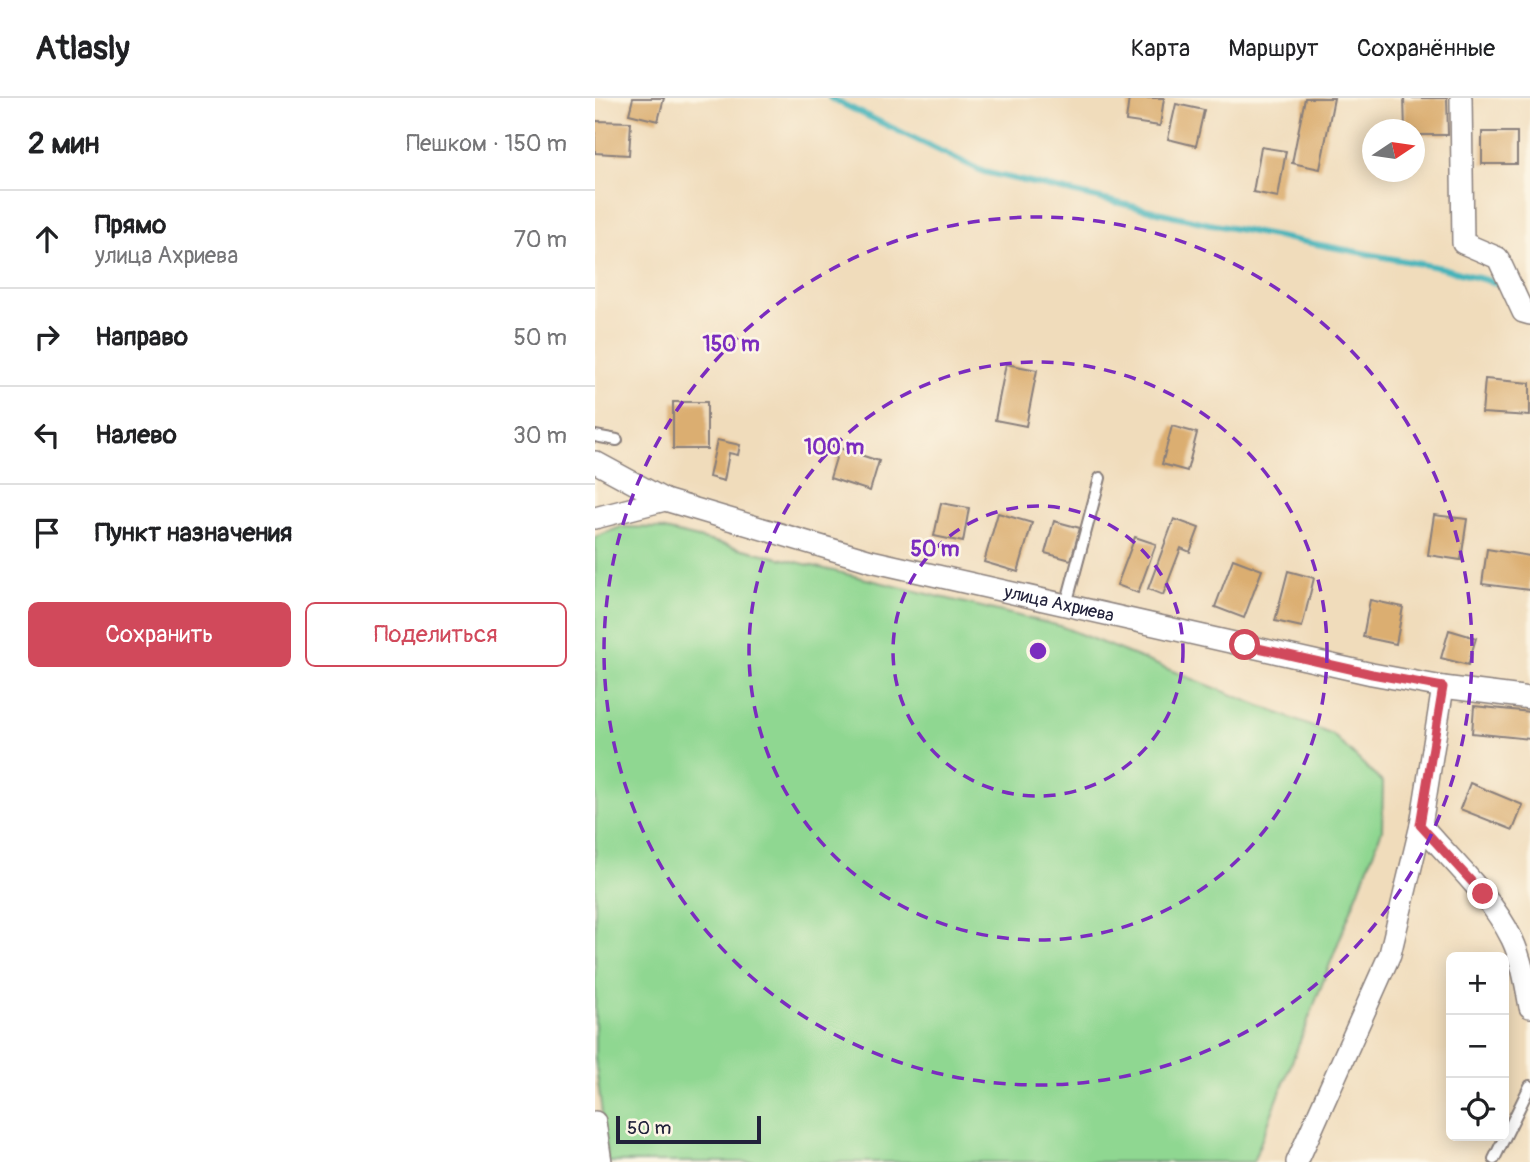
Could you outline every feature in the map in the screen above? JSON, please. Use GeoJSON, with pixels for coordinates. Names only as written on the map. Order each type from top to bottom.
{"type":"FeatureCollection","features":[{"type":"Feature","properties":{"kind":"street"},"geometry":{"type":"LineString","coordinates":[[1461,98],[1463,243],[1498,258],[1523,312],[1530,314]]}},
{"type":"Feature","properties":{"kind":"street","name":"улица Ахриева"},"geometry":{"type":"LineString","coordinates":[[595,462],[665,500],[871,561],[1372,674],[1443,687],[1530,698]]}},
{"type":"Feature","properties":{"kind":"street"},"geometry":{"type":"LineString","coordinates":[[595,518],[665,500]]}},
{"type":"Feature","properties":{"kind":"street"},"geometry":{"type":"LineString","coordinates":[[1297,1162],[1390,954],[1420,825],[1443,687]]}},
{"type":"Feature","properties":{"kind":"street"},"geometry":{"type":"LineString","coordinates":[[1420,825],[1483,894],[1512,939],[1524,975],[1530,1007]]}},
{"type":"Feature","properties":{"kind":"street"},"geometry":{"type":"LineString","coordinates":[[595,1122],[601,1162]]}},
{"type":"Feature","properties":{"kind":"lane"},"geometry":{"type":"LineString","coordinates":[[595,436],[617,440]]}},
{"type":"Feature","properties":{"kind":"lane"},"geometry":{"type":"LineString","coordinates":[[1066,605],[1100,478]]}},
{"type":"Feature","properties":{"kind":"lane"},"geometry":{"type":"LineString","coordinates":[[1494,1158],[1530,1086]]}},
{"type":"Feature","properties":{"kind":"green space"},"geometry":{"type":"Polygon","coordinates":[[[621,527],[657,528],[1060,626],[1333,735],[1383,783],[1382,830],[1253,1162],[608,1162],[595,1058],[595,537],[621,527]]]}},
{"type":"Feature","properties":{"kind":"building"},"geometry":{"type":"Polygon","coordinates":[[[633,98],[664,98],[658,121],[629,114],[633,98]]]}},
{"type":"Feature","properties":{"kind":"building"},"geometry":{"type":"Polygon","coordinates":[[[1129,98],[1164,98],[1160,126],[1126,121],[1129,98]]]}},
{"type":"Feature","properties":{"kind":"building"},"geometry":{"type":"Polygon","coordinates":[[[1305,98],[1334,98],[1320,169],[1292,163],[1305,98]]]}},
{"type":"Feature","properties":{"kind":"building"},"geometry":{"type":"Polygon","coordinates":[[[1404,98],[1447,98],[1448,135],[1425,135],[1425,119],[1405,119],[1404,98]]]}},
{"type":"Feature","properties":{"kind":"building"},"geometry":{"type":"Polygon","coordinates":[[[1176,104],[1204,110],[1196,146],[1168,139],[1176,104]]]}},
{"type":"Feature","properties":{"kind":"building"},"geometry":{"type":"Polygon","coordinates":[[[595,121],[631,122],[629,155],[595,153],[595,121]]]}},
{"type":"Feature","properties":{"kind":"building"},"geometry":{"type":"Polygon","coordinates":[[[1482,132],[1517,132],[1517,164],[1482,164],[1482,132]]]}},
{"type":"Feature","properties":{"kind":"building"},"geometry":{"type":"Polygon","coordinates":[[[1261,147],[1286,151],[1278,197],[1253,192],[1261,147]]]}},
{"type":"Feature","properties":{"kind":"building"},"geometry":{"type":"Polygon","coordinates":[[[1006,364],[1037,370],[1026,426],[995,420],[1006,364]]]}},
{"type":"Feature","properties":{"kind":"building"},"geometry":{"type":"Polygon","coordinates":[[[1485,379],[1530,383],[1530,416],[1482,413],[1485,379]]]}},
{"type":"Feature","properties":{"kind":"building"},"geometry":{"type":"Polygon","coordinates":[[[673,402],[707,402],[707,449],[673,449],[673,402]]]}},
{"type":"Feature","properties":{"kind":"building"},"geometry":{"type":"Polygon","coordinates":[[[1172,426],[1197,433],[1187,471],[1162,464],[1172,426]]]}},
{"type":"Feature","properties":{"kind":"building"},"geometry":{"type":"Polygon","coordinates":[[[717,440],[740,445],[738,455],[729,453],[724,481],[709,477],[717,440]]]}},
{"type":"Feature","properties":{"kind":"building"},"geometry":{"type":"Polygon","coordinates":[[[839,448],[879,461],[870,491],[830,478],[839,448]]]}},
{"type":"Feature","properties":{"kind":"building"},"geometry":{"type":"Polygon","coordinates":[[[941,503],[969,508],[963,542],[934,536],[941,503]]]}},
{"type":"Feature","properties":{"kind":"building"},"geometry":{"type":"Polygon","coordinates":[[[998,513],[1032,523],[1018,572],[984,562],[998,513]]]}},
{"type":"Feature","properties":{"kind":"building"},"geometry":{"type":"Polygon","coordinates":[[[1434,515],[1467,519],[1461,560],[1428,555],[1434,515]]]}},
{"type":"Feature","properties":{"kind":"building"},"geometry":{"type":"Polygon","coordinates":[[[1174,519],[1199,528],[1190,552],[1181,548],[1163,595],[1148,589],[1174,519]]]}},
{"type":"Feature","properties":{"kind":"building"},"geometry":{"type":"Polygon","coordinates":[[[1054,521],[1080,528],[1071,560],[1045,553],[1054,521]]]}},
{"type":"Feature","properties":{"kind":"building"},"geometry":{"type":"Polygon","coordinates":[[[1135,537],[1156,544],[1138,593],[1117,585],[1135,537]]]}},
{"type":"Feature","properties":{"kind":"building"},"geometry":{"type":"Polygon","coordinates":[[[1487,549],[1530,556],[1530,590],[1482,584],[1487,549]]]}},
{"type":"Feature","properties":{"kind":"building"},"geometry":{"type":"Polygon","coordinates":[[[1233,559],[1262,570],[1244,618],[1215,607],[1233,559]]]}},
{"type":"Feature","properties":{"kind":"building"},"geometry":{"type":"Polygon","coordinates":[[[1288,571],[1314,578],[1302,627],[1275,621],[1288,571]]]}},
{"type":"Feature","properties":{"kind":"building"},"geometry":{"type":"Polygon","coordinates":[[[1370,600],[1403,607],[1396,644],[1363,637],[1370,600]]]}},
{"type":"Feature","properties":{"kind":"building"},"geometry":{"type":"Polygon","coordinates":[[[1449,630],[1476,638],[1468,665],[1441,658],[1449,630]]]}},
{"type":"Feature","properties":{"kind":"building"},"geometry":{"type":"Polygon","coordinates":[[[1474,706],[1530,712],[1530,739],[1472,733],[1474,706]]]}},
{"type":"Feature","properties":{"kind":"building"},"geometry":{"type":"Polygon","coordinates":[[[1470,783],[1523,805],[1513,830],[1460,809],[1470,783]]]}},
{"type":"Feature","properties":{"kind":"waterway"},"geometry":{"type":"LineString","coordinates":[[830,98],[984,172],[1210,224],[1442,268],[1504,285]]}},
{"type":"Feature","properties":{"kind":"route"},"geometry":{"type":"LineString","coordinates":[[1245,645],[1443,687],[1420,825],[1483,894]]}}]}
